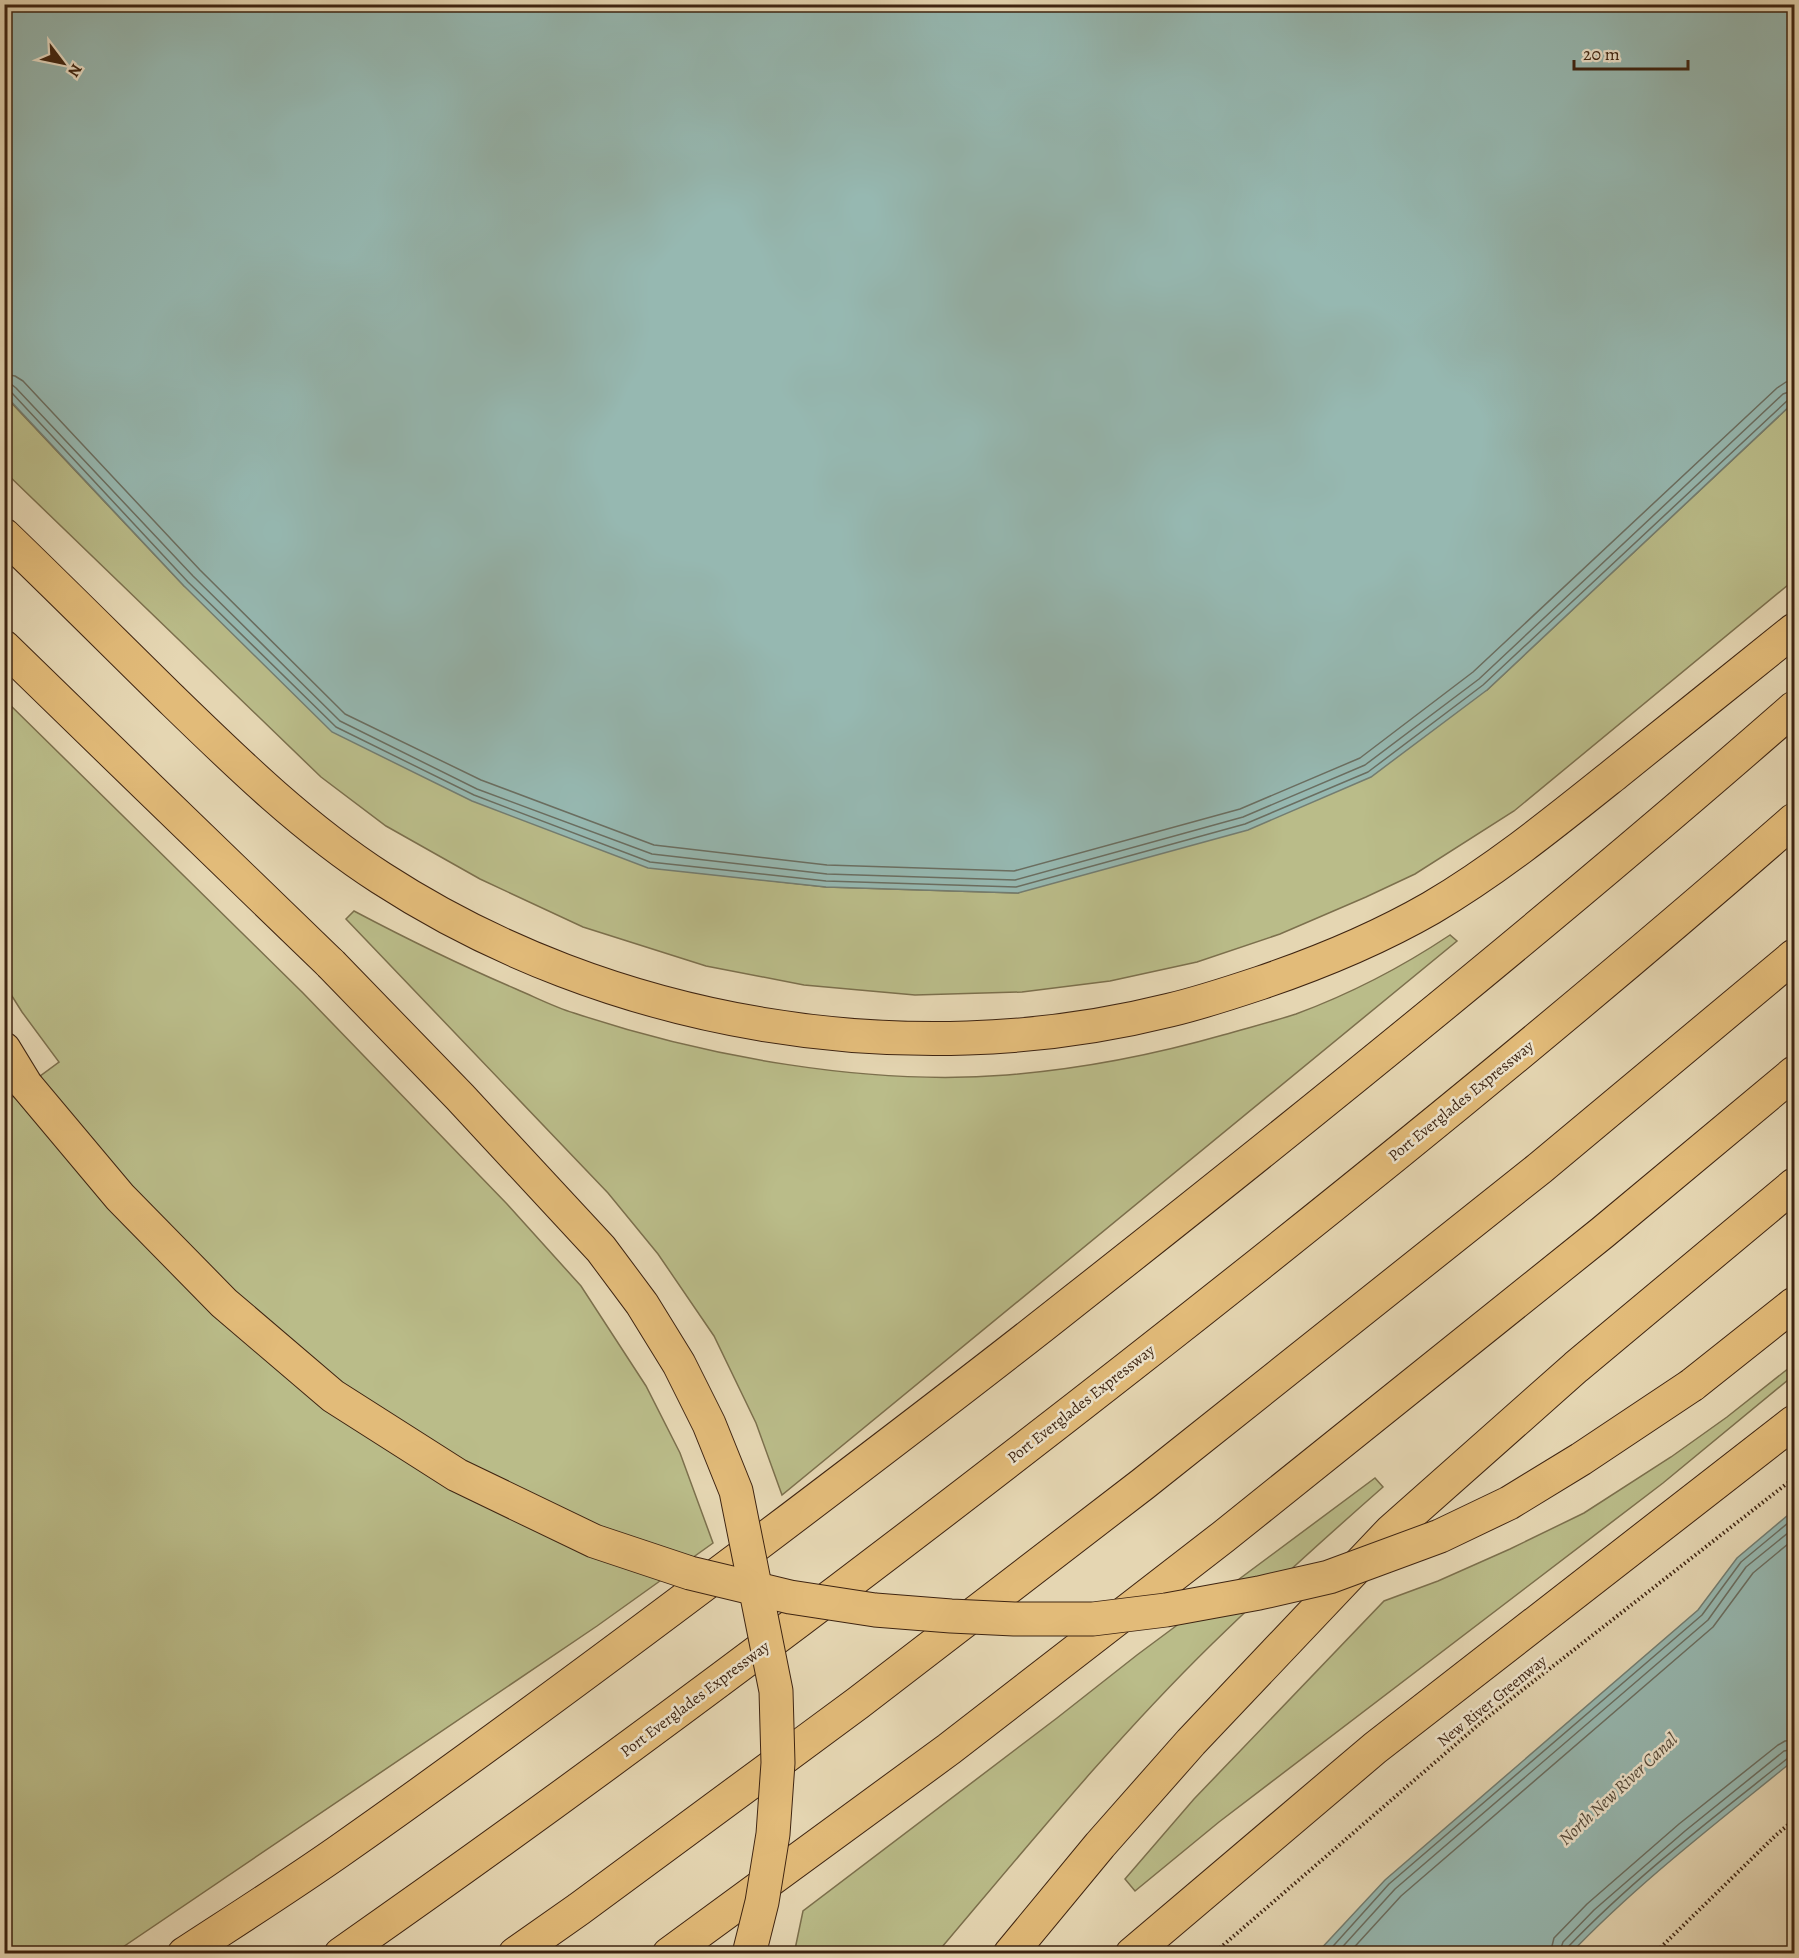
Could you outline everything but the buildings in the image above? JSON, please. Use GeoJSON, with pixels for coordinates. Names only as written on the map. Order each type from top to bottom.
{"type":"FeatureCollection","features":[{"type":"Feature","properties":{"kind":"main road"},"geometry":{"type":"LineString","coordinates":[[4,535],[270,793],[322,836],[379,876],[438,913],[563,972],[626,993],[759,1023],[829,1033],[896,1038],[966,1038],[1035,1033],[1105,1023],[1169,1010],[1236,991],[1303,968],[1368,941],[1429,909],[1487,873],[1546,830],[1794,630]]}},
{"type":"Feature","properties":{"kind":"main road"},"geometry":{"type":"LineString","coordinates":[[4,647],[331,964],[460,1097],[601,1249],[648,1314],[679,1364],[709,1424],[736,1491],[776,1691],[778,1763],[773,1834],[762,1902],[749,1953]]}},
{"type":"Feature","properties":{"kind":"main road"},"geometry":{"type":"LineString","coordinates":[[184,1953],[336,1854],[501,1735],[943,1404],[1153,1239],[1426,1018],[1590,883],[1794,708]]}},
{"type":"Feature","properties":{"kind":"main road","name":"Port Everglades Expressway"},"geometry":{"type":"LineString","coordinates":[[341,1953],[458,1872],[674,1715],[1067,1416],[1286,1244],[1455,1107],[1660,938],[1794,820]]}},
{"type":"Feature","properties":{"kind":"main road"},"geometry":{"type":"LineString","coordinates":[[515,1953],[579,1909],[848,1710],[1143,1484],[1540,1168],[1794,956]]}},
{"type":"Feature","properties":{"kind":"main road"},"geometry":{"type":"LineString","coordinates":[[4,1048],[15,1073],[120,1197],[224,1303],[333,1396],[457,1476],[594,1541],[690,1573],[790,1597],[875,1610],[1014,1619],[1082,1619],[1166,1610],[1260,1593],[1329,1577],[1440,1536],[1509,1503],[1581,1459],[1692,1385],[1794,1304]]}},
{"type":"Feature","properties":{"kind":"main road"},"geometry":{"type":"LineString","coordinates":[[669,1953],[949,1749],[1223,1537],[1593,1240],[1794,1073]]}},
{"type":"Feature","properties":{"kind":"main road"},"geometry":{"type":"LineString","coordinates":[[1010,1953],[1100,1845],[1191,1742],[1391,1531],[1576,1367],[1794,1185]]}},
{"type":"Feature","properties":{"kind":"main road"},"geometry":{"type":"LineString","coordinates":[[1132,1953],[1375,1748],[1794,1422]]}},
{"type":"Feature","properties":{"kind":"path","name":"New River Greenway"},"geometry":{"type":"LineString","coordinates":[[1213,1953],[1484,1720],[1794,1478]]}},
{"type":"Feature","properties":{"kind":"path"},"geometry":{"type":"LineString","coordinates":[[1654,1953],[1794,1820]]}},
{"type":"Feature","properties":{"kind":"green space"},"geometry":{"type":"Polygon","coordinates":[[[4,395],[184,586],[648,867],[826,887],[1018,893],[1487,690],[1794,402],[1794,580],[1514,811],[1415,874],[1280,934],[1197,962],[1110,981],[1022,992],[915,995],[804,985],[706,966],[583,927],[480,879],[386,826],[321,777],[5,472],[4,395]]]}},
{"type":"Feature","properties":{"kind":"green space"},"geometry":{"type":"Polygon","coordinates":[[[4,699],[303,993],[507,1204],[581,1286],[646,1386],[680,1453],[713,1543],[597,1626],[114,1953],[5,1953],[5,1102],[59,1062],[5,985],[4,699]]]}},
{"type":"Feature","properties":{"kind":"green space"},"geometry":{"type":"Polygon","coordinates":[[[354,911],[414,942],[545,1002],[625,1029],[732,1055],[788,1065],[899,1076],[1007,1075],[1089,1065],[1170,1049],[1296,1014],[1375,979],[1450,935],[1457,941],[782,1495],[756,1423],[714,1336],[658,1254],[608,1193],[346,919],[354,911]]]}},
{"type":"Feature","properties":{"kind":"green space"},"geometry":{"type":"Polygon","coordinates":[[[1794,1364],[1794,1375],[1663,1483],[1219,1822],[1135,1891],[1125,1879],[1194,1799],[1384,1601],[1438,1581],[1584,1513],[1671,1457],[1727,1417],[1794,1364]]]}},
{"type":"Feature","properties":{"kind":"green space"},"geometry":{"type":"Polygon","coordinates":[[[1375,1478],[1383,1487],[1275,1584],[1140,1718],[1071,1795],[937,1953],[794,1954],[803,1911],[1137,1655],[1375,1478]]]}},
{"type":"Feature","properties":{"kind":"water"},"geometry":{"type":"Polygon","coordinates":[[[5,4],[1794,5],[1794,402],[1487,690],[1371,777],[1248,830],[1018,893],[826,887],[648,868],[472,801],[332,732],[184,586],[5,395],[5,4]]]}},
{"type":"Feature","properties":{"kind":"water","name":"North New River Canal"},"geometry":{"type":"Polygon","coordinates":[[[1794,1510],[1794,1760],[1651,1877],[1571,1953],[1317,1953],[1385,1880],[1698,1610],[1737,1558],[1794,1510]]]}}]}
